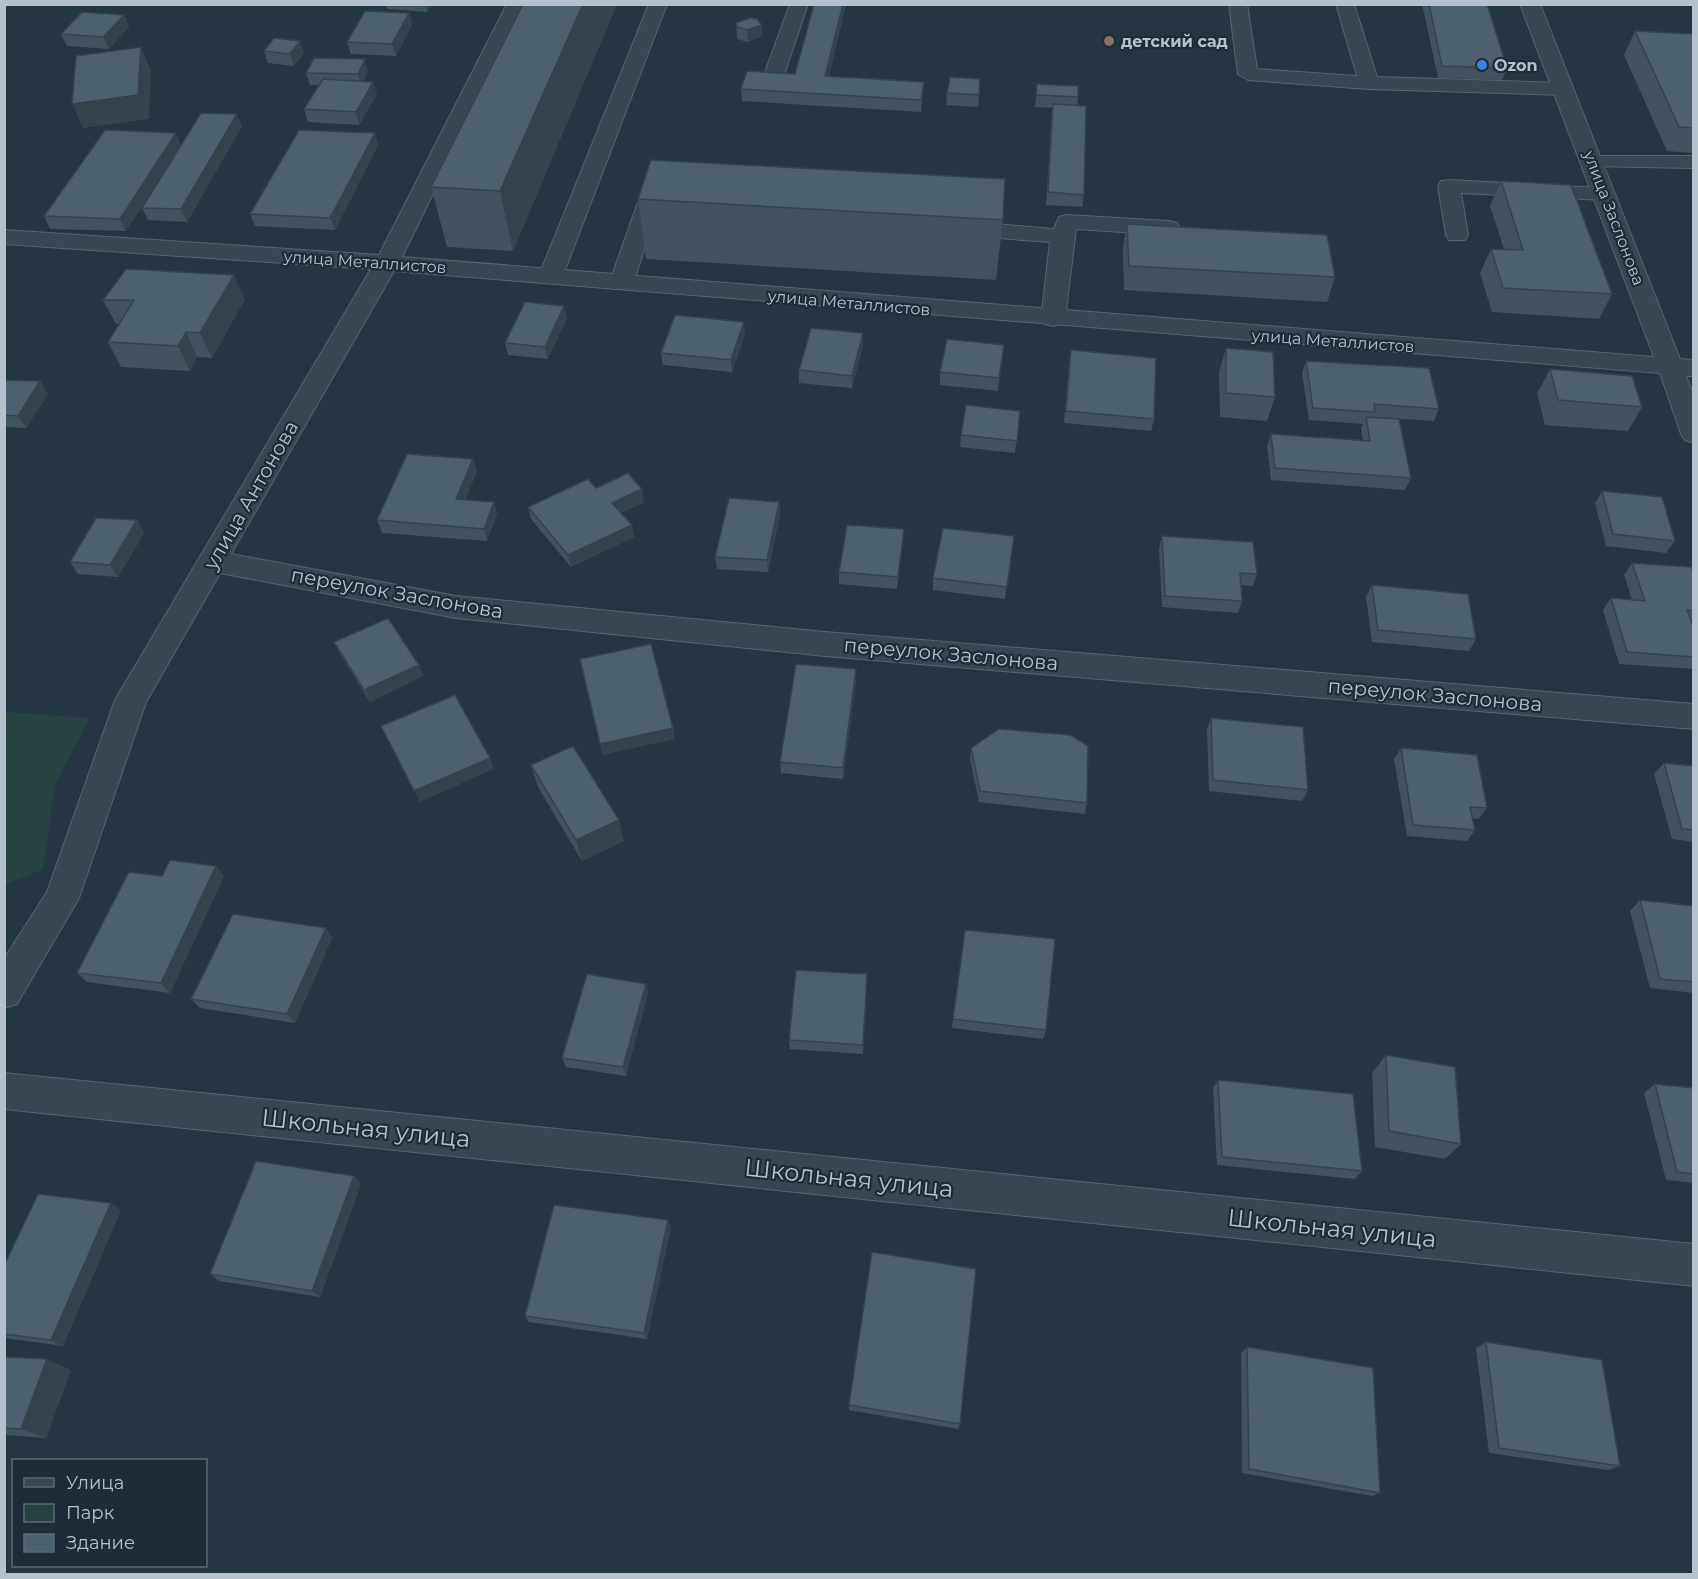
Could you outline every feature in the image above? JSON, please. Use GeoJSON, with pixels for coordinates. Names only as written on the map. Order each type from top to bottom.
{"type":"FeatureCollection","features":[{"type":"Feature","properties":{"kind":"street","name":"улица Антонова"},"geometry":{"type":"LineString","coordinates":[[4,993],[62,898],[131,700],[387,263],[517,4]]}},
{"type":"Feature","properties":{"kind":"street","name":"улица Заслонова"},"geometry":{"type":"LineString","coordinates":[[1530,4],[1648,305],[1694,434]]}},
{"type":"Feature","properties":{"kind":"street","name":"улица Металлистов"},"geometry":{"type":"LineString","coordinates":[[4,237],[387,263],[1053,319],[1694,368]]}},
{"type":"Feature","properties":{"kind":"street","name":"переулок Заслонова"},"geometry":{"type":"LineString","coordinates":[[212,561],[456,608],[825,644],[1694,717]]}},
{"type":"Feature","properties":{"kind":"street","name":"Школьная улица"},"geometry":{"type":"LineString","coordinates":[[4,1091],[1694,1265]]}},
{"type":"Feature","properties":{"kind":"lane"},"geometry":{"type":"LineString","coordinates":[[550,278],[658,4]]}},
{"type":"Feature","properties":{"kind":"lane"},"geometry":{"type":"LineString","coordinates":[[774,75],[799,4]]}},
{"type":"Feature","properties":{"kind":"lane"},"geometry":{"type":"LineString","coordinates":[[1238,4],[1248,74],[1369,82],[1563,89]]}},
{"type":"Feature","properties":{"kind":"lane"},"geometry":{"type":"LineString","coordinates":[[1345,4],[1369,82]]}},
{"type":"Feature","properties":{"kind":"lane"},"geometry":{"type":"LineString","coordinates":[[1592,162],[1694,162]]}},
{"type":"Feature","properties":{"kind":"lane"},"geometry":{"type":"LineString","coordinates":[[1456,235],[1449,186],[1603,194]]}},
{"type":"Feature","properties":{"kind":"lane"},"geometry":{"type":"LineString","coordinates":[[621,284],[648,205],[695,209]]}},
{"type":"Feature","properties":{"kind":"lane"},"geometry":{"type":"LineString","coordinates":[[1053,319],[1062,236],[1067,222],[1196,229]]}},
{"type":"Feature","properties":{"kind":"lane"},"geometry":{"type":"LineString","coordinates":[[932,226],[1062,236]]}},
{"type":"Feature","properties":{"kind":"green space"},"geometry":{"type":"Polygon","coordinates":[[[5,712],[90,718],[55,784],[43,870],[5,884],[5,712]]]}},
{"type":"Feature","properties":{"kind":"building"},"geometry":{"type":"Polygon","coordinates":[[[523,4],[583,4],[500,191],[431,187],[523,4]]]}},
{"type":"Feature","properties":{"kind":"building"},"geometry":{"type":"Polygon","coordinates":[[[814,4],[843,4],[825,76],[924,82],[921,100],[741,89],[747,71],[795,74],[814,4]]]}},
{"type":"Feature","properties":{"kind":"building"},"geometry":{"type":"Polygon","coordinates":[[[1429,4],[1487,4],[1507,68],[1442,66],[1429,4]]]}},
{"type":"Feature","properties":{"kind":"building"},"geometry":{"type":"Polygon","coordinates":[[[365,11],[409,13],[392,44],[347,42],[365,11]]]}},
{"type":"Feature","properties":{"kind":"building"},"geometry":{"type":"Polygon","coordinates":[[[82,12],[124,15],[103,37],[61,34],[82,12]]]}},
{"type":"Feature","properties":{"kind":"building"},"geometry":{"type":"Polygon","coordinates":[[[750,18],[757,19],[762,25],[747,30],[737,27],[736,23],[750,18]]]}},
{"type":"Feature","properties":{"kind":"building"},"geometry":{"type":"Polygon","coordinates":[[[1635,31],[1694,34],[1694,128],[1679,127],[1635,31]]]}},
{"type":"Feature","properties":{"kind":"building"},"geometry":{"type":"Polygon","coordinates":[[[274,38],[300,41],[290,54],[264,51],[274,38]]]}},
{"type":"Feature","properties":{"kind":"building"},"geometry":{"type":"Polygon","coordinates":[[[141,47],[138,95],[72,104],[76,56],[141,47]]]}},
{"type":"Feature","properties":{"kind":"building"},"geometry":{"type":"Polygon","coordinates":[[[314,58],[365,59],[358,74],[306,73],[314,58]]]}},
{"type":"Feature","properties":{"kind":"building"},"geometry":{"type":"Polygon","coordinates":[[[950,77],[980,79],[979,95],[947,93],[950,77]]]}},
{"type":"Feature","properties":{"kind":"building"},"geometry":{"type":"Polygon","coordinates":[[[323,79],[373,82],[356,112],[304,109],[323,79]]]}},
{"type":"Feature","properties":{"kind":"building"},"geometry":{"type":"Polygon","coordinates":[[[1037,84],[1078,86],[1078,97],[1036,95],[1037,84]]]}},
{"type":"Feature","properties":{"kind":"building"},"geometry":{"type":"Polygon","coordinates":[[[1053,104],[1086,106],[1084,195],[1048,192],[1053,104]]]}},
{"type":"Feature","properties":{"kind":"building"},"geometry":{"type":"Polygon","coordinates":[[[201,113],[237,114],[181,209],[142,208],[201,113]]]}},
{"type":"Feature","properties":{"kind":"building"},"geometry":{"type":"Polygon","coordinates":[[[105,130],[176,133],[120,219],[44,216],[105,130]]]}},
{"type":"Feature","properties":{"kind":"building"},"geometry":{"type":"Polygon","coordinates":[[[299,130],[375,133],[330,218],[250,214],[299,130]]]}},
{"type":"Feature","properties":{"kind":"building"},"geometry":{"type":"Polygon","coordinates":[[[651,160],[1005,179],[1003,220],[638,199],[651,160]]]}},
{"type":"Feature","properties":{"kind":"building"},"geometry":{"type":"Polygon","coordinates":[[[1501,181],[1571,185],[1612,294],[1503,288],[1491,249],[1523,250],[1501,181]]]}},
{"type":"Feature","properties":{"kind":"building"},"geometry":{"type":"Polygon","coordinates":[[[1127,224],[1327,235],[1335,277],[1129,266],[1127,224]]]}},
{"type":"Feature","properties":{"kind":"building"},"geometry":{"type":"Polygon","coordinates":[[[126,269],[234,275],[200,333],[186,332],[178,346],[108,342],[134,300],[103,300],[126,269]]]}},
{"type":"Feature","properties":{"kind":"building"},"geometry":{"type":"Polygon","coordinates":[[[525,302],[564,306],[545,347],[505,343],[525,302]]]}},
{"type":"Feature","properties":{"kind":"building"},"geometry":{"type":"Polygon","coordinates":[[[675,315],[744,322],[731,360],[661,353],[675,315]]]}},
{"type":"Feature","properties":{"kind":"building"},"geometry":{"type":"Polygon","coordinates":[[[811,328],[863,333],[852,376],[799,370],[811,328]]]}},
{"type":"Feature","properties":{"kind":"building"},"geometry":{"type":"Polygon","coordinates":[[[947,339],[1004,345],[999,378],[940,372],[947,339]]]}},
{"type":"Feature","properties":{"kind":"building"},"geometry":{"type":"Polygon","coordinates":[[[1226,348],[1273,352],[1275,397],[1226,393],[1226,348]]]}},
{"type":"Feature","properties":{"kind":"building"},"geometry":{"type":"Polygon","coordinates":[[[1071,350],[1156,358],[1154,419],[1066,411],[1071,350]]]}},
{"type":"Feature","properties":{"kind":"building"},"geometry":{"type":"Polygon","coordinates":[[[1306,361],[1429,368],[1439,409],[1374,404],[1375,412],[1313,408],[1306,361]]]}},
{"type":"Feature","properties":{"kind":"building"},"geometry":{"type":"Polygon","coordinates":[[[1550,369],[1632,376],[1642,407],[1558,400],[1550,369]]]}},
{"type":"Feature","properties":{"kind":"building"},"geometry":{"type":"Polygon","coordinates":[[[4,380],[40,381],[18,416],[4,415],[4,380]]]}},
{"type":"Feature","properties":{"kind":"building"},"geometry":{"type":"Polygon","coordinates":[[[966,405],[1020,411],[1017,441],[961,435],[966,405]]]}},
{"type":"Feature","properties":{"kind":"building"},"geometry":{"type":"Polygon","coordinates":[[[1366,417],[1399,419],[1411,478],[1275,468],[1271,434],[1370,441],[1366,417]]]}},
{"type":"Feature","properties":{"kind":"building"},"geometry":{"type":"Polygon","coordinates":[[[407,454],[473,459],[456,499],[494,502],[484,529],[377,520],[407,454]]]}},
{"type":"Feature","properties":{"kind":"building"},"geometry":{"type":"Polygon","coordinates":[[[628,473],[642,489],[612,503],[632,525],[568,555],[528,507],[588,479],[596,488],[628,473]]]}},
{"type":"Feature","properties":{"kind":"building"},"geometry":{"type":"Polygon","coordinates":[[[1602,491],[1662,497],[1675,541],[1613,534],[1602,491]]]}},
{"type":"Feature","properties":{"kind":"building"},"geometry":{"type":"Polygon","coordinates":[[[729,498],[779,502],[767,560],[715,557],[729,498]]]}},
{"type":"Feature","properties":{"kind":"building"},"geometry":{"type":"Polygon","coordinates":[[[96,518],[137,520],[110,565],[70,562],[96,518]]]}},
{"type":"Feature","properties":{"kind":"building"},"geometry":{"type":"Polygon","coordinates":[[[847,525],[904,529],[898,577],[839,572],[847,525]]]}},
{"type":"Feature","properties":{"kind":"building"},"geometry":{"type":"Polygon","coordinates":[[[943,528],[1014,536],[1007,587],[933,578],[943,528]]]}},
{"type":"Feature","properties":{"kind":"building"},"geometry":{"type":"Polygon","coordinates":[[[1162,536],[1253,542],[1257,574],[1240,573],[1242,601],[1165,596],[1162,536]]]}},
{"type":"Feature","properties":{"kind":"building"},"geometry":{"type":"Polygon","coordinates":[[[1632,563],[1691,567],[1694,573],[1694,611],[1687,610],[1694,629],[1694,657],[1627,652],[1611,598],[1645,601],[1632,563]]]}},
{"type":"Feature","properties":{"kind":"building"},"geometry":{"type":"Polygon","coordinates":[[[1372,585],[1468,594],[1476,639],[1378,630],[1372,585]]]}},
{"type":"Feature","properties":{"kind":"building"},"geometry":{"type":"Polygon","coordinates":[[[388,618],[419,665],[364,690],[334,642],[388,618]]]}},
{"type":"Feature","properties":{"kind":"building"},"geometry":{"type":"Polygon","coordinates":[[[651,644],[673,728],[600,744],[580,659],[651,644]]]}},
{"type":"Feature","properties":{"kind":"building"},"geometry":{"type":"Polygon","coordinates":[[[796,664],[856,669],[843,768],[780,762],[796,664]]]}},
{"type":"Feature","properties":{"kind":"building"},"geometry":{"type":"Polygon","coordinates":[[[455,695],[490,758],[414,791],[381,726],[455,695]]]}},
{"type":"Feature","properties":{"kind":"building"},"geometry":{"type":"Polygon","coordinates":[[[1211,718],[1303,727],[1308,790],[1213,780],[1211,718]]]}},
{"type":"Feature","properties":{"kind":"building"},"geometry":{"type":"Polygon","coordinates":[[[999,729],[1070,735],[1088,746],[1087,803],[980,791],[971,748],[999,729]]]}},
{"type":"Feature","properties":{"kind":"building"},"geometry":{"type":"Polygon","coordinates":[[[573,746],[619,820],[576,840],[531,765],[573,746]]]}},
{"type":"Feature","properties":{"kind":"building"},"geometry":{"type":"Polygon","coordinates":[[[1401,748],[1477,755],[1487,808],[1470,807],[1475,830],[1413,825],[1401,748]]]}},
{"type":"Feature","properties":{"kind":"building"},"geometry":{"type":"Polygon","coordinates":[[[1664,763],[1694,766],[1694,830],[1682,829],[1664,763]]]}},
{"type":"Feature","properties":{"kind":"building"},"geometry":{"type":"Polygon","coordinates":[[[170,860],[216,866],[161,983],[77,973],[129,872],[162,876],[170,860]]]}},
{"type":"Feature","properties":{"kind":"building"},"geometry":{"type":"Polygon","coordinates":[[[1640,900],[1694,906],[1694,982],[1660,979],[1640,900]]]}},
{"type":"Feature","properties":{"kind":"building"},"geometry":{"type":"Polygon","coordinates":[[[233,914],[326,928],[287,1014],[191,999],[233,914]]]}},
{"type":"Feature","properties":{"kind":"building"},"geometry":{"type":"Polygon","coordinates":[[[965,930],[1055,939],[1046,1030],[953,1019],[965,930]]]}},
{"type":"Feature","properties":{"kind":"building"},"geometry":{"type":"Polygon","coordinates":[[[796,970],[867,974],[863,1045],[789,1040],[796,970]]]}},
{"type":"Feature","properties":{"kind":"building"},"geometry":{"type":"Polygon","coordinates":[[[587,974],[646,984],[623,1067],[562,1058],[587,974]]]}},
{"type":"Feature","properties":{"kind":"building"},"geometry":{"type":"Polygon","coordinates":[[[1386,1055],[1455,1067],[1461,1144],[1389,1131],[1386,1055]]]}},
{"type":"Feature","properties":{"kind":"building"},"geometry":{"type":"Polygon","coordinates":[[[1218,1080],[1353,1094],[1362,1171],[1222,1157],[1218,1080]]]}},
{"type":"Feature","properties":{"kind":"building"},"geometry":{"type":"Polygon","coordinates":[[[1655,1084],[1694,1088],[1694,1174],[1677,1172],[1655,1084]]]}},
{"type":"Feature","properties":{"kind":"building"},"geometry":{"type":"Polygon","coordinates":[[[256,1161],[354,1176],[312,1291],[210,1274],[256,1161]]]}},
{"type":"Feature","properties":{"kind":"building"},"geometry":{"type":"Polygon","coordinates":[[[38,1194],[111,1203],[51,1340],[4,1334],[4,1266],[38,1194]]]}},
{"type":"Feature","properties":{"kind":"building"},"geometry":{"type":"Polygon","coordinates":[[[554,1205],[668,1220],[644,1333],[525,1316],[554,1205]]]}},
{"type":"Feature","properties":{"kind":"building"},"geometry":{"type":"Polygon","coordinates":[[[872,1252],[976,1269],[960,1424],[849,1405],[872,1252]]]}},
{"type":"Feature","properties":{"kind":"building"},"geometry":{"type":"Polygon","coordinates":[[[1486,1342],[1602,1360],[1620,1466],[1499,1448],[1486,1342]]]}},
{"type":"Feature","properties":{"kind":"building"},"geometry":{"type":"Polygon","coordinates":[[[1247,1347],[1373,1368],[1380,1493],[1249,1469],[1247,1347]]]}},
{"type":"Feature","properties":{"kind":"building"},"geometry":{"type":"Polygon","coordinates":[[[4,1357],[47,1359],[21,1429],[4,1428],[4,1357]]]}},
{"type":"Feature","properties":{"kind":"place","name":"детский сад"},"geometry":{"type":"Point","coordinates":[1109,41]}},
{"type":"Feature","properties":{"kind":"place","name":"Ozon"},"geometry":{"type":"Point","coordinates":[1482,65]}}]}
